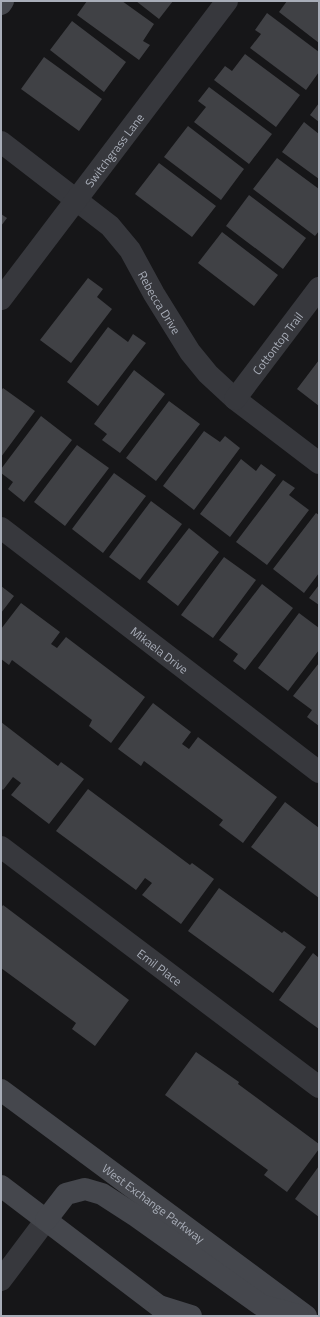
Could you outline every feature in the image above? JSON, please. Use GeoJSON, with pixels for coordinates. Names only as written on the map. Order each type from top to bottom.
{"type":"FeatureCollection","features":[{"type":"Feature","properties":{"kind":"main road","name":"West Exchange Parkway"},"geometry":{"type":"LineString","coordinates":[[1,1090],[306,1316]]}},
{"type":"Feature","properties":{"kind":"main road"},"geometry":{"type":"LineString","coordinates":[[1,1186],[165,1311],[191,1316]]}},
{"type":"Feature","properties":{"kind":"main road"},"geometry":{"type":"LineString","coordinates":[[46,1220],[66,1194],[85,1189],[102,1194],[136,1216],[261,1305],[301,1316]]}},
{"type":"Feature","properties":{"kind":"street","name":"Switchgrass Lane"},"geometry":{"type":"LineString","coordinates":[[1,299],[227,1]]}},
{"type":"Feature","properties":{"kind":"street","name":"Rebecca Drive"},"geometry":{"type":"LineString","coordinates":[[1,142],[110,226],[130,250],[154,294],[190,352],[208,374],[235,399],[319,463]]}},
{"type":"Feature","properties":{"kind":"street","name":"Cottontop Trail"},"geometry":{"type":"LineString","coordinates":[[235,399],[319,288]]}},
{"type":"Feature","properties":{"kind":"street","name":"Mikaela Drive"},"geometry":{"type":"LineString","coordinates":[[1,528],[319,772]]}},
{"type":"Feature","properties":{"kind":"street","name":"Emil Place"},"geometry":{"type":"LineString","coordinates":[[1,847],[319,1088]]}},
{"type":"Feature","properties":{"kind":"street"},"geometry":{"type":"LineString","coordinates":[[1,1280],[46,1220]]}},
{"type":"Feature","properties":{"kind":"building"},"geometry":{"type":"Polygon","coordinates":[[[87,1],[122,1],[154,24],[143,41],[150,45],[139,60],[77,15],[87,1]]]}},
{"type":"Feature","properties":{"kind":"building"},"geometry":{"type":"Polygon","coordinates":[[[136,1],[173,1],[159,19],[136,1]]]}},
{"type":"Feature","properties":{"kind":"building"},"geometry":{"type":"Polygon","coordinates":[[[287,1],[319,1],[319,43],[279,12],[287,1]]]}},
{"type":"Feature","properties":{"kind":"building"},"geometry":{"type":"Polygon","coordinates":[[[267,13],[319,52],[319,72],[306,90],[250,48],[261,34],[255,30],[267,13]]]}},
{"type":"Feature","properties":{"kind":"building"},"geometry":{"type":"Polygon","coordinates":[[[72,21],[126,62],[104,92],[50,50],[72,21]]]}},
{"type":"Feature","properties":{"kind":"building"},"geometry":{"type":"Polygon","coordinates":[[[245,54],[300,95],[276,127],[214,80],[225,66],[232,71],[245,54]]]}},
{"type":"Feature","properties":{"kind":"building"},"geometry":{"type":"Polygon","coordinates":[[[44,57],[102,99],[79,131],[21,89],[44,57]]]}},
{"type":"Feature","properties":{"kind":"building"},"geometry":{"type":"Polygon","coordinates":[[[209,87],[272,134],[249,164],[194,122],[206,107],[198,101],[209,87]]]}},
{"type":"Feature","properties":{"kind":"building"},"geometry":{"type":"Polygon","coordinates":[[[319,103],[319,122],[310,115],[319,103]]]}},
{"type":"Feature","properties":{"kind":"building"},"geometry":{"type":"Polygon","coordinates":[[[304,122],[319,134],[319,179],[282,152],[304,122]]]}},
{"type":"Feature","properties":{"kind":"building"},"geometry":{"type":"Polygon","coordinates":[[[188,126],[244,169],[221,200],[164,157],[188,126]]]}},
{"type":"Feature","properties":{"kind":"building"},"geometry":{"type":"Polygon","coordinates":[[[277,158],[319,189],[319,231],[315,236],[253,189],[277,158]]]}},
{"type":"Feature","properties":{"kind":"building"},"geometry":{"type":"Polygon","coordinates":[[[159,163],[216,206],[192,237],[135,194],[159,163]]]}},
{"type":"Feature","properties":{"kind":"building"},"geometry":{"type":"Polygon","coordinates":[[[249,195],[306,238],[283,269],[226,226],[249,195]]]}},
{"type":"Feature","properties":{"kind":"building"},"geometry":{"type":"Polygon","coordinates":[[[1,214],[7,218],[1,226],[1,214]]]}},
{"type":"Feature","properties":{"kind":"building"},"geometry":{"type":"Polygon","coordinates":[[[222,232],[278,275],[254,306],[198,263],[222,232]]]}},
{"type":"Feature","properties":{"kind":"building"},"geometry":{"type":"Polygon","coordinates":[[[88,278],[103,289],[97,297],[112,309],[71,363],[40,340],[88,278]]]}},
{"type":"Feature","properties":{"kind":"building"},"geometry":{"type":"Polygon","coordinates":[[[108,327],[128,342],[133,334],[146,343],[98,406],[67,382],[108,327]]]}},
{"type":"Feature","properties":{"kind":"building"},"geometry":{"type":"Polygon","coordinates":[[[319,360],[319,406],[297,389],[319,360]]]}},
{"type":"Feature","properties":{"kind":"building"},"geometry":{"type":"Polygon","coordinates":[[[134,370],[165,394],[120,453],[102,440],[107,434],[94,424],[134,370]]]}},
{"type":"Feature","properties":{"kind":"building"},"geometry":{"type":"Polygon","coordinates":[[[3,388],[35,411],[1,457],[1,391],[3,388]]]}},
{"type":"Feature","properties":{"kind":"building"},"geometry":{"type":"Polygon","coordinates":[[[169,401],[200,424],[156,481],[126,458],[169,401]]]}},
{"type":"Feature","properties":{"kind":"building"},"geometry":{"type":"Polygon","coordinates":[[[41,416],[72,440],[24,502],[8,489],[13,482],[1,473],[1,469],[41,416]]]}},
{"type":"Feature","properties":{"kind":"building"},"geometry":{"type":"Polygon","coordinates":[[[204,431],[220,442],[225,436],[240,448],[194,510],[163,486],[204,431]]]}},
{"type":"Feature","properties":{"kind":"building"},"geometry":{"type":"Polygon","coordinates":[[[77,445],[109,468],[65,526],[34,502],[77,445]]]}},
{"type":"Feature","properties":{"kind":"building"},"geometry":{"type":"Polygon","coordinates":[[[241,459],[256,471],[261,464],[276,475],[230,537],[200,514],[241,459]]]}},
{"type":"Feature","properties":{"kind":"building"},"geometry":{"type":"Polygon","coordinates":[[[114,473],[146,496],[103,553],[72,529],[114,473]]]}},
{"type":"Feature","properties":{"kind":"building"},"geometry":{"type":"Polygon","coordinates":[[[283,480],[295,488],[289,495],[309,510],[267,565],[236,542],[283,480]]]}},
{"type":"Feature","properties":{"kind":"building"},"geometry":{"type":"Polygon","coordinates":[[[151,501],[182,524],[140,580],[109,557],[151,501]]]}},
{"type":"Feature","properties":{"kind":"building"},"geometry":{"type":"Polygon","coordinates":[[[316,513],[319,515],[319,573],[304,593],[273,569],[316,513]]]}},
{"type":"Feature","properties":{"kind":"building"},"geometry":{"type":"Polygon","coordinates":[[[189,528],[219,552],[178,606],[147,582],[189,528]]]}},
{"type":"Feature","properties":{"kind":"building"},"geometry":{"type":"Polygon","coordinates":[[[224,557],[256,580],[213,638],[181,615],[224,557]]]}},
{"type":"Feature","properties":{"kind":"building"},"geometry":{"type":"Polygon","coordinates":[[[262,584],[293,608],[245,670],[233,661],[238,654],[219,640],[262,584]]]}},
{"type":"Feature","properties":{"kind":"building"},"geometry":{"type":"Polygon","coordinates":[[[319,585],[319,605],[309,598],[319,585]]]}},
{"type":"Feature","properties":{"kind":"building"},"geometry":{"type":"Polygon","coordinates":[[[1,586],[14,596],[1,613],[1,586]]]}},
{"type":"Feature","properties":{"kind":"building"},"geometry":{"type":"Polygon","coordinates":[[[21,603],[60,632],[51,644],[57,648],[66,637],[145,697],[111,743],[89,726],[92,720],[12,660],[9,665],[1,659],[1,629],[21,603]]]}},
{"type":"Feature","properties":{"kind":"building"},"geometry":{"type":"Polygon","coordinates":[[[299,613],[319,628],[319,650],[288,691],[258,668],[299,613]]]}},
{"type":"Feature","properties":{"kind":"building"},"geometry":{"type":"Polygon","coordinates":[[[319,663],[319,726],[307,717],[312,710],[293,696],[319,663]]]}},
{"type":"Feature","properties":{"kind":"building"},"geometry":{"type":"Polygon","coordinates":[[[153,703],[191,732],[182,744],[189,749],[198,737],[277,797],[243,843],[219,825],[223,820],[144,761],[141,766],[118,749],[153,703]]]}},
{"type":"Feature","properties":{"kind":"building"},"geometry":{"type":"Polygon","coordinates":[[[1,722],[58,766],[61,762],[84,779],[49,824],[11,795],[21,783],[13,777],[3,790],[1,788],[1,722]]]}},
{"type":"Feature","properties":{"kind":"building"},"geometry":{"type":"Polygon","coordinates":[[[88,789],[190,865],[192,863],[214,879],[181,924],[142,895],[152,883],[145,878],[136,890],[56,831],[88,789]]]}},
{"type":"Feature","properties":{"kind":"building"},"geometry":{"type":"Polygon","coordinates":[[[285,802],[319,828],[319,898],[251,847],[285,802]]]}},
{"type":"Feature","properties":{"kind":"building"},"geometry":{"type":"Polygon","coordinates":[[[219,888],[282,933],[284,931],[306,947],[273,993],[188,931],[219,888]]]}},
{"type":"Feature","properties":{"kind":"building"},"geometry":{"type":"Polygon","coordinates":[[[3,905],[129,1000],[95,1046],[72,1029],[76,1023],[1,968],[1,908],[3,905]]]}},
{"type":"Feature","properties":{"kind":"building"},"geometry":{"type":"Polygon","coordinates":[[[313,953],[319,958],[319,1029],[279,1000],[313,953]]]}},
{"type":"Feature","properties":{"kind":"building"},"geometry":{"type":"Polygon","coordinates":[[[196,1052],[239,1082],[238,1084],[319,1144],[319,1149],[287,1192],[264,1175],[268,1170],[165,1095],[196,1052]]]}},
{"type":"Feature","properties":{"kind":"building"},"geometry":{"type":"Polygon","coordinates":[[[319,1166],[319,1217],[295,1199],[319,1166]]]}}]}
